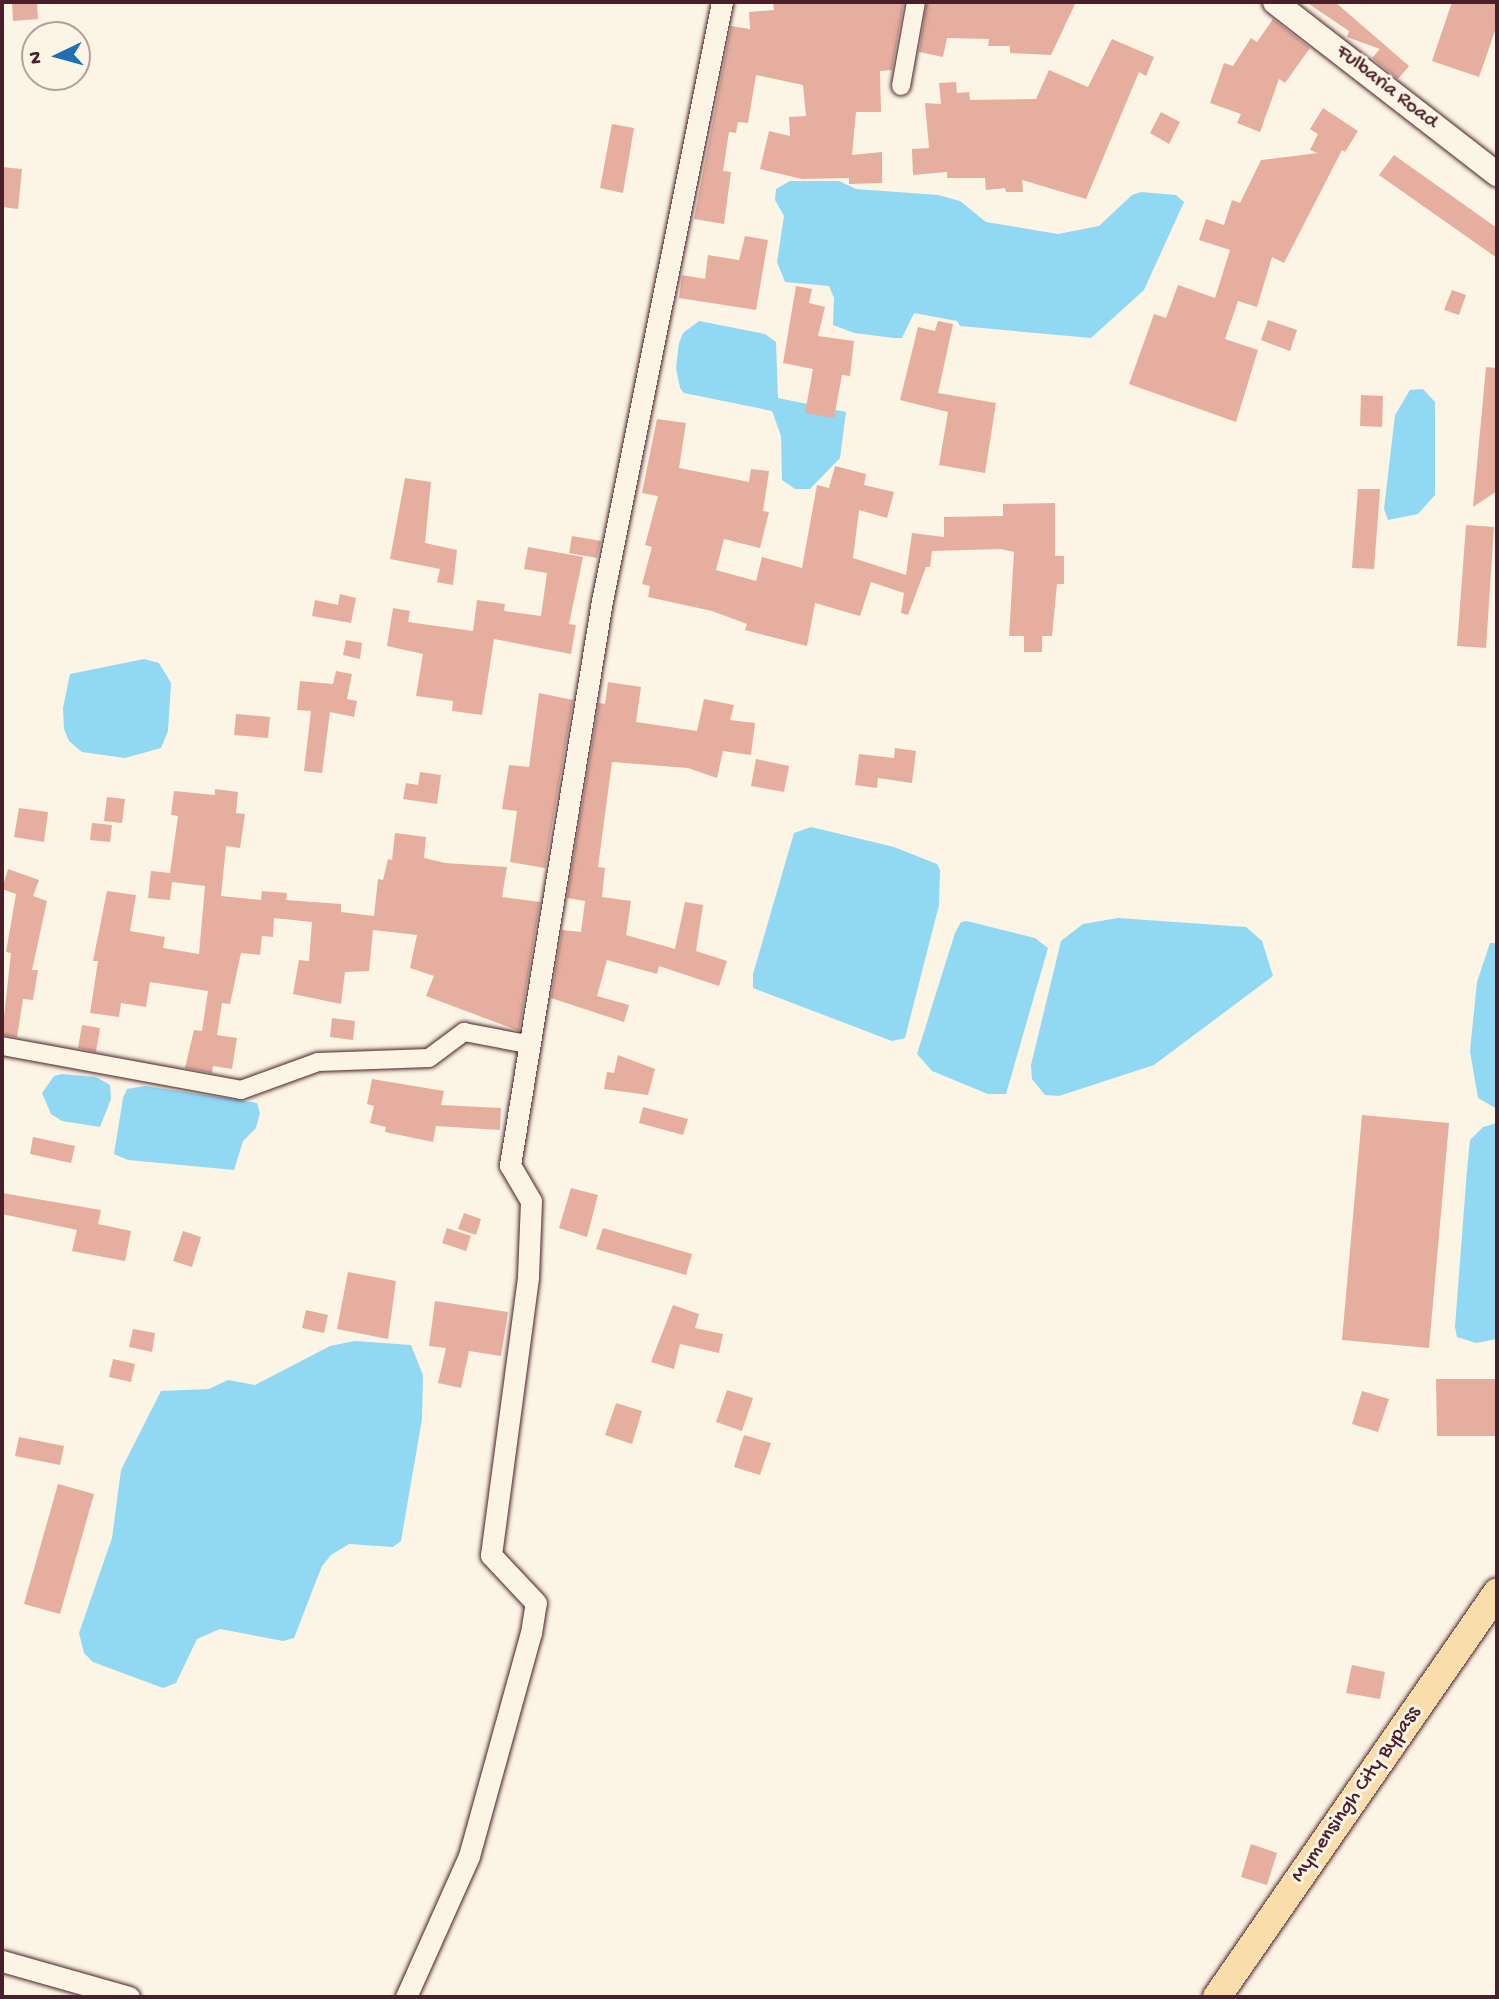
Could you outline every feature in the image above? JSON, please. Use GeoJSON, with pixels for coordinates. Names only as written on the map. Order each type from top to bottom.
{"type":"FeatureCollection","features":[{"type":"Feature","properties":{"kind":"highway","name":"Mymensingh City Bypass"},"geometry":{"type":"LineString","coordinates":[[1217,1997],[1497,1593]]}},
{"type":"Feature","properties":{"kind":"main road","name":"Fulbaria Road"},"geometry":{"type":"LineString","coordinates":[[1275,2],[1497,174]]}},
{"type":"Feature","properties":{"kind":"street"},"geometry":{"type":"LineString","coordinates":[[406,1997],[469,1856],[531,1633],[536,1603],[491,1555],[528,1276],[531,1201],[510,1165],[527,1044],[602,601],[722,2]]}},
{"type":"Feature","properties":{"kind":"street"},"geometry":{"type":"LineString","coordinates":[[901,86],[916,2]]}},
{"type":"Feature","properties":{"kind":"street"},"geometry":{"type":"LineString","coordinates":[[2,1045],[242,1090],[318,1062],[429,1058],[464,1032],[527,1044]]}},
{"type":"Feature","properties":{"kind":"street"},"geometry":{"type":"LineString","coordinates":[[2,1961],[129,1997]]}},
{"type":"Feature","properties":{"kind":"water"},"geometry":{"type":"Polygon","coordinates":[[[790,181],[839,181],[856,189],[938,195],[960,201],[986,222],[1058,234],[1099,226],[1132,195],[1141,192],[1176,195],[1184,202],[1144,290],[1091,338],[960,326],[957,321],[914,313],[902,338],[894,338],[854,333],[833,325],[834,298],[829,286],[785,282],[777,262],[784,216],[775,200],[776,189],[790,181]]]}},
{"type":"Feature","properties":{"kind":"water"},"geometry":{"type":"Polygon","coordinates":[[[699,321],[765,334],[776,342],[778,398],[846,412],[840,458],[810,489],[795,489],[782,480],[781,436],[772,411],[684,393],[680,388],[676,368],[679,343],[683,333],[699,321]]]}},
{"type":"Feature","properties":{"kind":"water"},"geometry":{"type":"Polygon","coordinates":[[[1423,389],[1435,402],[1435,495],[1418,514],[1388,520],[1384,509],[1395,415],[1410,390],[1423,389]]]}},
{"type":"Feature","properties":{"kind":"water"},"geometry":{"type":"Polygon","coordinates":[[[144,659],[159,663],[171,683],[168,731],[161,748],[125,758],[82,752],[69,741],[64,729],[63,708],[70,674],[144,659]]]}},
{"type":"Feature","properties":{"kind":"water"},"geometry":{"type":"Polygon","coordinates":[[[811,827],[894,847],[937,864],[940,870],[939,905],[905,1038],[892,1041],[753,988],[753,974],[794,833],[811,827]]]}},
{"type":"Feature","properties":{"kind":"water"},"geometry":{"type":"Polygon","coordinates":[[[1118,918],[1246,927],[1262,941],[1273,976],[1154,1065],[1059,1096],[1045,1095],[1032,1079],[1031,1065],[1061,941],[1083,924],[1118,918]]]}},
{"type":"Feature","properties":{"kind":"water"},"geometry":{"type":"Polygon","coordinates":[[[967,921],[1035,938],[1048,948],[1006,1094],[988,1094],[932,1071],[917,1054],[955,933],[961,922],[967,921]]]}},
{"type":"Feature","properties":{"kind":"water"},"geometry":{"type":"Polygon","coordinates":[[[1490,943],[1497,943],[1497,1109],[1478,1098],[1470,1051],[1477,982],[1490,943]]]}},
{"type":"Feature","properties":{"kind":"water"},"geometry":{"type":"Polygon","coordinates":[[[62,1074],[96,1077],[110,1085],[111,1099],[100,1127],[62,1121],[51,1114],[42,1093],[54,1076],[62,1074]]]}},
{"type":"Feature","properties":{"kind":"water"},"geometry":{"type":"Polygon","coordinates":[[[145,1086],[257,1103],[260,1113],[256,1128],[243,1141],[234,1170],[128,1160],[114,1154],[123,1098],[127,1089],[145,1086]]]}},
{"type":"Feature","properties":{"kind":"water"},"geometry":{"type":"Polygon","coordinates":[[[1497,1123],[1497,1339],[1476,1343],[1457,1337],[1455,1327],[1467,1170],[1470,1140],[1483,1127],[1497,1123]]]}},
{"type":"Feature","properties":{"kind":"water"},"geometry":{"type":"Polygon","coordinates":[[[355,1341],[411,1345],[423,1375],[422,1419],[401,1541],[393,1547],[349,1544],[331,1555],[322,1566],[294,1638],[283,1641],[220,1629],[197,1639],[176,1683],[163,1688],[93,1662],[84,1653],[79,1633],[112,1538],[121,1470],[161,1391],[209,1389],[228,1380],[255,1385],[330,1346],[355,1341]]]}},
{"type":"Feature","properties":{"kind":"building"},"geometry":{"type":"Polygon","coordinates":[[[12,2],[37,2],[38,19],[13,21],[12,2]]]}},
{"type":"Feature","properties":{"kind":"building"},"geometry":{"type":"Polygon","coordinates":[[[773,2],[904,2],[892,70],[880,71],[881,112],[856,112],[852,155],[882,152],[882,183],[849,184],[849,178],[802,179],[760,169],[769,131],[790,136],[789,117],[806,116],[803,85],[756,75],[748,123],[738,122],[736,133],[729,132],[723,171],[731,172],[724,224],[694,219],[731,26],[750,29],[749,12],[774,10],[773,2]]]}},
{"type":"Feature","properties":{"kind":"building"},"geometry":{"type":"Polygon","coordinates":[[[927,2],[1076,2],[1051,55],[1010,53],[1010,46],[988,46],[989,39],[947,38],[943,57],[919,52],[927,2]]]}},
{"type":"Feature","properties":{"kind":"building"},"geometry":{"type":"Polygon","coordinates":[[[1306,2],[1335,2],[1409,66],[1398,79],[1372,58],[1380,49],[1347,37],[1349,31],[1306,2]]]}},
{"type":"Feature","properties":{"kind":"building"},"geometry":{"type":"Polygon","coordinates":[[[1452,2],[1497,2],[1497,25],[1479,77],[1432,61],[1452,2]]]}},
{"type":"Feature","properties":{"kind":"building"},"geometry":{"type":"Polygon","coordinates":[[[1273,19],[1310,48],[1285,83],[1279,79],[1260,132],[1237,123],[1241,114],[1210,103],[1224,63],[1233,66],[1251,38],[1257,42],[1273,19]]]}},
{"type":"Feature","properties":{"kind":"building"},"geometry":{"type":"Polygon","coordinates":[[[1112,39],[1154,57],[1146,76],[1139,72],[1086,199],[1022,180],[1023,192],[1006,192],[1005,188],[986,190],[985,178],[947,178],[947,172],[913,175],[912,149],[929,148],[925,103],[941,104],[939,83],[956,82],[957,93],[969,92],[970,100],[1036,99],[1049,70],[1088,87],[1112,39]]]}},
{"type":"Feature","properties":{"kind":"building"},"geometry":{"type":"Polygon","coordinates":[[[1323,108],[1358,131],[1345,152],[1342,150],[1284,263],[1272,257],[1257,307],[1238,301],[1225,339],[1258,350],[1236,422],[1129,384],[1154,314],[1166,318],[1178,285],[1215,298],[1230,250],[1199,240],[1206,219],[1224,225],[1232,200],[1240,203],[1261,160],[1318,153],[1310,150],[1318,134],[1310,129],[1323,108]]]}},
{"type":"Feature","properties":{"kind":"building"},"geometry":{"type":"Polygon","coordinates":[[[1161,112],[1180,122],[1169,144],[1150,133],[1161,112]]]}},
{"type":"Feature","properties":{"kind":"building"},"geometry":{"type":"Polygon","coordinates":[[[612,124],[634,128],[623,193],[600,188],[612,124]]]}},
{"type":"Feature","properties":{"kind":"building"},"geometry":{"type":"Polygon","coordinates":[[[1394,155],[1497,228],[1497,258],[1379,175],[1394,155]]]}},
{"type":"Feature","properties":{"kind":"building"},"geometry":{"type":"Polygon","coordinates":[[[2,167],[22,169],[18,209],[2,207],[2,167]]]}},
{"type":"Feature","properties":{"kind":"building"},"geometry":{"type":"Polygon","coordinates":[[[745,236],[768,240],[756,310],[679,298],[682,275],[705,279],[708,255],[739,260],[745,236]]]}},
{"type":"Feature","properties":{"kind":"building"},"geometry":{"type":"Polygon","coordinates":[[[796,286],[812,289],[809,303],[825,307],[818,336],[854,341],[850,376],[842,375],[834,418],[805,413],[813,369],[783,363],[796,286]]]}},
{"type":"Feature","properties":{"kind":"building"},"geometry":{"type":"Polygon","coordinates":[[[1452,290],[1466,295],[1459,315],[1444,310],[1452,290]]]}},
{"type":"Feature","properties":{"kind":"building"},"geometry":{"type":"Polygon","coordinates":[[[1268,320],[1297,330],[1290,351],[1261,340],[1268,320]]]}},
{"type":"Feature","properties":{"kind":"building"},"geometry":{"type":"Polygon","coordinates":[[[938,321],[953,324],[938,393],[996,403],[985,473],[939,465],[948,412],[900,400],[918,327],[935,331],[938,321]]]}},
{"type":"Feature","properties":{"kind":"building"},"geometry":{"type":"Polygon","coordinates":[[[1486,367],[1497,368],[1497,491],[1473,507],[1486,367]]]}},
{"type":"Feature","properties":{"kind":"building"},"geometry":{"type":"Polygon","coordinates":[[[1361,395],[1383,396],[1382,427],[1360,426],[1361,395]]]}},
{"type":"Feature","properties":{"kind":"building"},"geometry":{"type":"Polygon","coordinates":[[[657,419],[686,423],[679,468],[749,482],[751,469],[769,471],[763,511],[769,512],[760,548],[724,539],[716,570],[756,581],[762,557],[802,568],[817,485],[829,488],[835,466],[866,474],[864,485],[894,492],[887,518],[859,510],[853,558],[906,575],[912,533],[944,537],[944,517],[1003,516],[1003,504],[1055,503],[1055,556],[1064,556],[1064,584],[1057,584],[1052,636],[1042,636],[1042,652],[1024,652],[1024,636],[1009,636],[1014,552],[1001,549],[932,551],[930,567],[926,567],[908,615],[901,613],[904,593],[871,582],[860,616],[815,603],[807,646],[745,630],[747,624],[712,611],[648,597],[650,586],[642,584],[652,547],[645,545],[658,496],[642,493],[657,419]]]}},
{"type":"Feature","properties":{"kind":"building"},"geometry":{"type":"Polygon","coordinates":[[[405,478],[431,482],[425,543],[457,550],[453,585],[437,582],[440,569],[390,559],[405,478]]]}},
{"type":"Feature","properties":{"kind":"building"},"geometry":{"type":"Polygon","coordinates":[[[1358,489],[1380,489],[1374,569],[1352,568],[1358,489]]]}},
{"type":"Feature","properties":{"kind":"building"},"geometry":{"type":"Polygon","coordinates":[[[1466,525],[1494,527],[1486,648],[1457,646],[1466,525]]]}},
{"type":"Feature","properties":{"kind":"building"},"geometry":{"type":"Polygon","coordinates":[[[572,536],[601,541],[597,558],[569,553],[572,536]]]}},
{"type":"Feature","properties":{"kind":"building"},"geometry":{"type":"Polygon","coordinates":[[[528,547],[583,557],[569,624],[576,625],[571,654],[494,639],[482,715],[452,711],[453,701],[416,696],[423,654],[387,646],[393,608],[410,611],[408,622],[473,631],[477,600],[505,604],[504,611],[541,616],[547,573],[524,569],[528,547]]]}},
{"type":"Feature","properties":{"kind":"building"},"geometry":{"type":"Polygon","coordinates":[[[340,594],[356,598],[351,623],[312,616],[315,600],[338,605],[340,594]]]}},
{"type":"Feature","properties":{"kind":"building"},"geometry":{"type":"Polygon","coordinates":[[[346,640],[362,643],[360,659],[343,655],[346,640]]]}},
{"type":"Feature","properties":{"kind":"building"},"geometry":{"type":"Polygon","coordinates":[[[336,671],[352,674],[347,699],[357,701],[354,717],[330,712],[322,773],[304,771],[311,711],[297,710],[300,681],[333,684],[336,671]]]}},
{"type":"Feature","properties":{"kind":"building"},"geometry":{"type":"Polygon","coordinates":[[[608,682],[641,687],[636,722],[697,731],[704,699],[734,705],[730,720],[755,723],[751,755],[723,751],[717,778],[688,768],[612,762],[598,867],[605,868],[602,897],[631,901],[626,935],[675,949],[685,902],[703,905],[696,951],[727,961],[719,986],[659,966],[657,974],[607,960],[597,996],[629,1005],[624,1022],[551,998],[562,930],[581,932],[585,901],[567,898],[599,703],[605,704],[608,682]]]}},
{"type":"Feature","properties":{"kind":"building"},"geometry":{"type":"Polygon","coordinates":[[[539,693],[573,700],[545,868],[510,862],[517,811],[502,809],[509,765],[529,767],[539,693]]]}},
{"type":"Feature","properties":{"kind":"building"},"geometry":{"type":"Polygon","coordinates":[[[236,714],[270,717],[268,738],[234,735],[236,714]]]}},
{"type":"Feature","properties":{"kind":"building"},"geometry":{"type":"Polygon","coordinates":[[[895,748],[916,751],[912,783],[878,778],[877,788],[855,785],[859,754],[894,758],[895,748]]]}},
{"type":"Feature","properties":{"kind":"building"},"geometry":{"type":"Polygon","coordinates":[[[756,759],[789,766],[784,792],[751,786],[756,759]]]}},
{"type":"Feature","properties":{"kind":"building"},"geometry":{"type":"Polygon","coordinates":[[[420,772],[441,775],[437,804],[403,799],[406,783],[418,785],[420,772]]]}},
{"type":"Feature","properties":{"kind":"building"},"geometry":{"type":"Polygon","coordinates":[[[215,789],[238,792],[236,813],[245,814],[240,848],[226,846],[221,896],[261,900],[262,891],[287,893],[286,900],[341,904],[341,912],[374,916],[378,879],[383,880],[388,859],[392,860],[395,833],[426,837],[424,858],[445,863],[507,867],[502,897],[540,902],[519,1031],[426,996],[434,976],[410,968],[417,935],[373,930],[369,971],[345,972],[341,1004],[293,994],[299,960],[309,961],[312,922],[274,918],[273,937],[262,936],[260,955],[241,953],[230,1004],[222,1003],[217,1035],[237,1038],[232,1069],[213,1066],[212,1073],[185,1068],[194,1030],[202,1031],[208,991],[150,982],[146,1007],[121,1003],[119,1017],[90,1013],[98,961],[93,961],[107,891],[136,895],[130,931],[165,937],[163,948],[199,954],[205,886],[172,882],[170,900],[148,898],[151,871],[170,873],[178,816],[171,815],[174,791],[215,795],[215,789]]]}},
{"type":"Feature","properties":{"kind":"building"},"geometry":{"type":"Polygon","coordinates":[[[107,797],[125,799],[122,823],[104,821],[107,797]]]}},
{"type":"Feature","properties":{"kind":"building"},"geometry":{"type":"Polygon","coordinates":[[[19,808],[48,812],[44,842],[14,837],[19,808]]]}},
{"type":"Feature","properties":{"kind":"building"},"geometry":{"type":"Polygon","coordinates":[[[92,823],[112,825],[110,842],[90,840],[92,823]]]}},
{"type":"Feature","properties":{"kind":"building"},"geometry":{"type":"Polygon","coordinates":[[[8,869],[39,880],[33,896],[47,901],[32,970],[38,970],[33,1000],[23,999],[17,1037],[2,1035],[11,953],[6,952],[16,894],[2,889],[8,869]]]}},
{"type":"Feature","properties":{"kind":"building"},"geometry":{"type":"Polygon","coordinates":[[[332,1018],[355,1021],[353,1040],[330,1037],[332,1018]]]}},
{"type":"Feature","properties":{"kind":"building"},"geometry":{"type":"Polygon","coordinates":[[[82,1025],[100,1028],[96,1052],[78,1048],[82,1025]]]}},
{"type":"Feature","properties":{"kind":"building"},"geometry":{"type":"Polygon","coordinates":[[[618,1055],[655,1069],[648,1095],[604,1089],[607,1072],[614,1073],[618,1055]]]}},
{"type":"Feature","properties":{"kind":"building"},"geometry":{"type":"Polygon","coordinates":[[[372,1079],[444,1091],[441,1105],[501,1108],[500,1130],[436,1126],[433,1142],[385,1132],[386,1127],[370,1123],[374,1106],[367,1104],[372,1079]]]}},
{"type":"Feature","properties":{"kind":"building"},"geometry":{"type":"Polygon","coordinates":[[[643,1107],[688,1119],[683,1135],[639,1123],[643,1107]]]}},
{"type":"Feature","properties":{"kind":"building"},"geometry":{"type":"Polygon","coordinates":[[[1362,1115],[1449,1123],[1429,1348],[1342,1340],[1362,1115]]]}},
{"type":"Feature","properties":{"kind":"building"},"geometry":{"type":"Polygon","coordinates":[[[33,1137],[75,1146],[71,1163],[30,1154],[33,1137]]]}},
{"type":"Feature","properties":{"kind":"building"},"geometry":{"type":"Polygon","coordinates":[[[571,1188],[598,1195],[587,1237],[559,1228],[571,1188]]]}},
{"type":"Feature","properties":{"kind":"building"},"geometry":{"type":"Polygon","coordinates":[[[2,1193],[101,1210],[98,1224],[131,1231],[125,1261],[72,1251],[77,1230],[2,1214],[2,1193]]]}},
{"type":"Feature","properties":{"kind":"building"},"geometry":{"type":"Polygon","coordinates":[[[464,1213],[481,1219],[476,1235],[458,1229],[464,1213]]]}},
{"type":"Feature","properties":{"kind":"building"},"geometry":{"type":"Polygon","coordinates":[[[447,1228],[471,1236],[466,1251],[442,1243],[447,1228]]]}},
{"type":"Feature","properties":{"kind":"building"},"geometry":{"type":"Polygon","coordinates":[[[603,1228],[692,1254],[686,1275],[596,1249],[603,1228]]]}},
{"type":"Feature","properties":{"kind":"building"},"geometry":{"type":"Polygon","coordinates":[[[183,1231],[201,1237],[192,1267],[173,1261],[183,1231]]]}},
{"type":"Feature","properties":{"kind":"building"},"geometry":{"type":"Polygon","coordinates":[[[348,1272],[396,1281],[388,1339],[337,1329],[348,1272]]]}},
{"type":"Feature","properties":{"kind":"building"},"geometry":{"type":"Polygon","coordinates":[[[435,1301],[508,1312],[501,1356],[469,1351],[461,1388],[438,1383],[446,1348],[429,1346],[435,1301]]]}},
{"type":"Feature","properties":{"kind":"building"},"geometry":{"type":"Polygon","coordinates":[[[673,1305],[699,1314],[695,1328],[723,1334],[719,1353],[680,1344],[674,1369],[651,1362],[673,1305]]]}},
{"type":"Feature","properties":{"kind":"building"},"geometry":{"type":"Polygon","coordinates":[[[306,1310],[328,1315],[324,1333],[302,1328],[306,1310]]]}},
{"type":"Feature","properties":{"kind":"building"},"geometry":{"type":"Polygon","coordinates":[[[133,1329],[155,1333],[152,1352],[129,1347],[133,1329]]]}},
{"type":"Feature","properties":{"kind":"building"},"geometry":{"type":"Polygon","coordinates":[[[113,1359],[135,1364],[131,1382],[109,1377],[113,1359]]]}},
{"type":"Feature","properties":{"kind":"building"},"geometry":{"type":"Polygon","coordinates":[[[1436,1379],[1495,1379],[1496,1436],[1437,1436],[1436,1379]]]}},
{"type":"Feature","properties":{"kind":"building"},"geometry":{"type":"Polygon","coordinates":[[[727,1390],[753,1398],[742,1431],[716,1422],[727,1390]]]}},
{"type":"Feature","properties":{"kind":"building"},"geometry":{"type":"Polygon","coordinates":[[[1362,1391],[1389,1399],[1378,1432],[1352,1424],[1362,1391]]]}},
{"type":"Feature","properties":{"kind":"building"},"geometry":{"type":"Polygon","coordinates":[[[616,1403],[642,1411],[632,1444],[605,1435],[616,1403]]]}},
{"type":"Feature","properties":{"kind":"building"},"geometry":{"type":"Polygon","coordinates":[[[744,1435],[771,1443],[760,1475],[734,1467],[744,1435]]]}},
{"type":"Feature","properties":{"kind":"building"},"geometry":{"type":"Polygon","coordinates":[[[19,1437],[64,1446],[60,1465],[15,1456],[19,1437]]]}},
{"type":"Feature","properties":{"kind":"building"},"geometry":{"type":"Polygon","coordinates":[[[58,1484],[94,1494],[60,1614],[24,1604],[58,1484]]]}},
{"type":"Feature","properties":{"kind":"building"},"geometry":{"type":"Polygon","coordinates":[[[1352,1665],[1385,1672],[1380,1699],[1346,1693],[1352,1665]]]}},
{"type":"Feature","properties":{"kind":"building"},"geometry":{"type":"Polygon","coordinates":[[[1251,1844],[1277,1853],[1267,1885],[1241,1877],[1251,1844]]]}}]}
